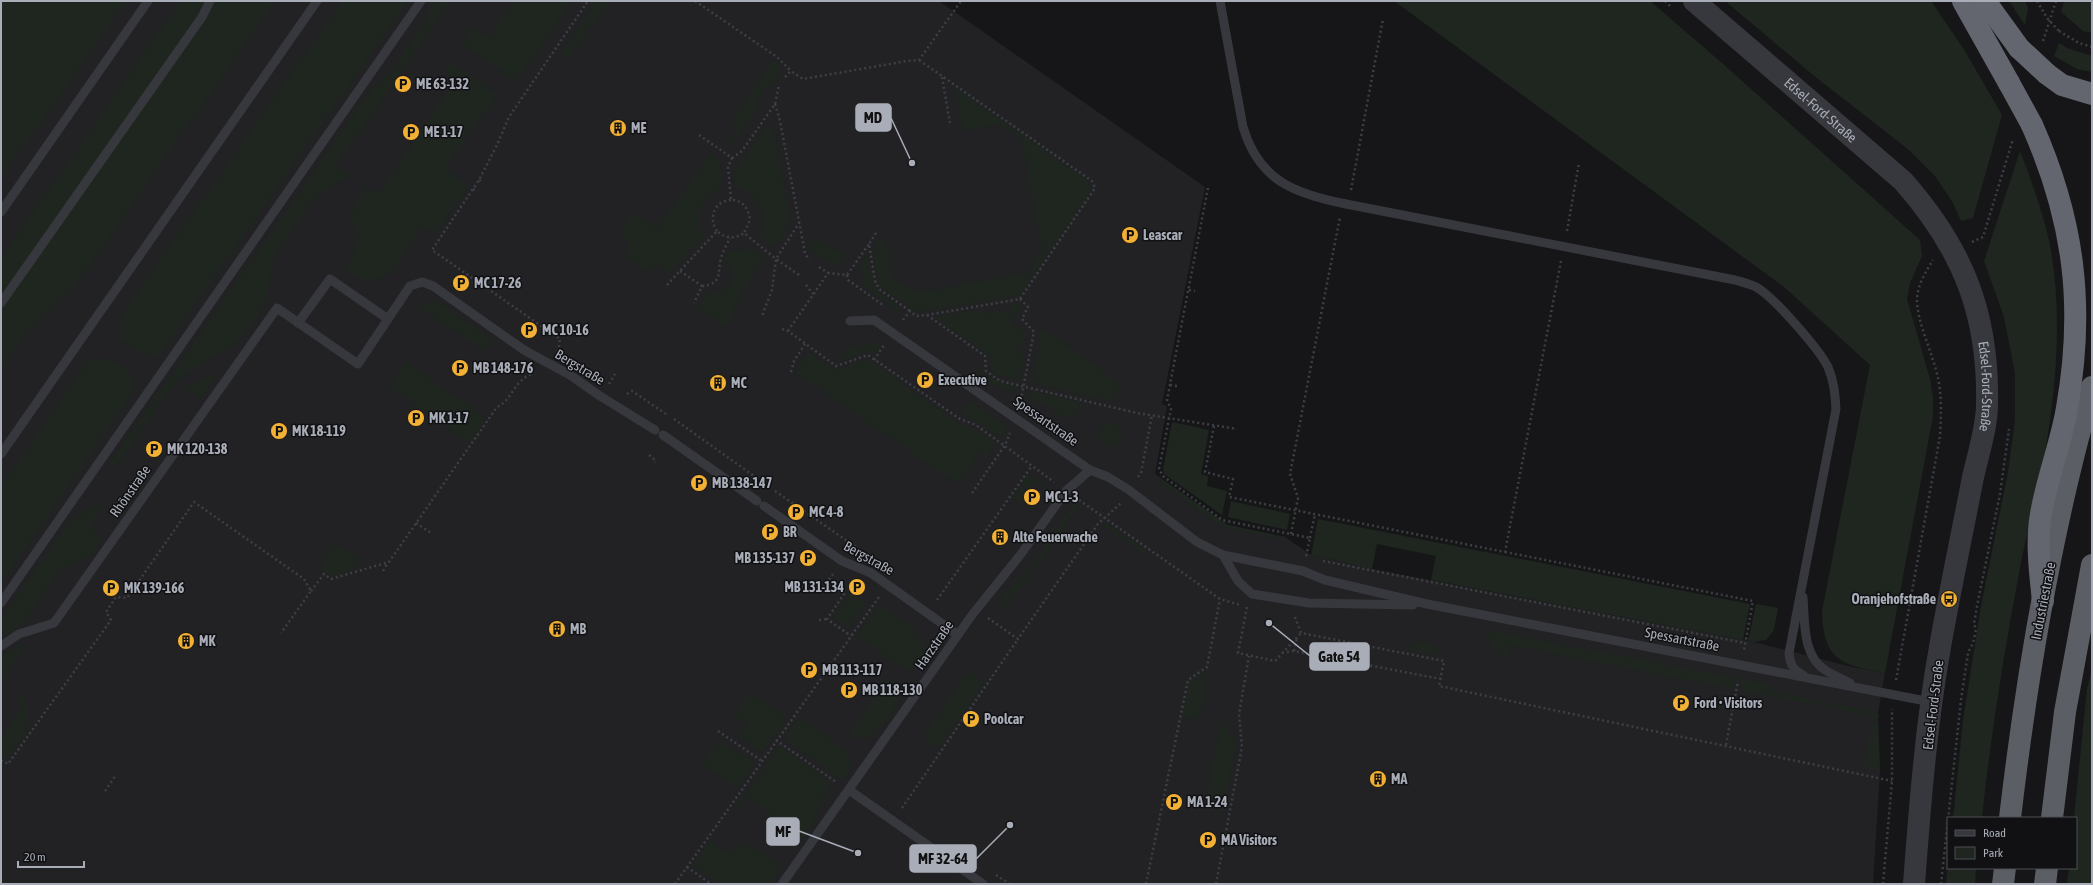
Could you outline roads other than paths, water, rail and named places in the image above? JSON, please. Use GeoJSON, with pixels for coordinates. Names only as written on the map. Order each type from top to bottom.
{"type":"FeatureCollection","features":[{"type":"Feature","properties":{"kind":"highway"},"geometry":{"type":"LineString","coordinates":[[1963,1],[2010,83],[2032,125],[2049,164],[2065,220],[2074,265],[2076,313],[2067,409],[2041,515],[2039,567],[2043,601]]}},
{"type":"Feature","properties":{"kind":"highway"},"geometry":{"type":"LineString","coordinates":[[1985,1],[2019,48],[2047,74],[2062,85],[2092,94]]}},
{"type":"Feature","properties":{"kind":"highway","name":"Industriestraße"},"geometry":{"type":"LineString","coordinates":[[2010,817],[2030,663],[2066,491],[2092,387]]}},
{"type":"Feature","properties":{"kind":"highway"},"geometry":{"type":"LineString","coordinates":[[2052,817],[2064,712],[2092,565]]}},
{"type":"Feature","properties":{"kind":"highway"},"geometry":{"type":"LineString","coordinates":[[2003,884],[2005,869]]}},
{"type":"Feature","properties":{"kind":"highway"},"geometry":{"type":"LineString","coordinates":[[2045,884],[2047,869]]}},
{"type":"Feature","properties":{"kind":"street","name":"Edsel-Ford-Straße"},"geometry":{"type":"LineString","coordinates":[[1694,1],[1903,181],[1927,209],[1944,253],[1965,276],[1978,315],[1985,346],[1987,407],[1940,646],[1931,702],[1914,884]]}},
{"type":"Feature","properties":{"kind":"lane"},"geometry":{"type":"LineString","coordinates":[[1,212],[148,1]]}},
{"type":"Feature","properties":{"kind":"lane"},"geometry":{"type":"LineString","coordinates":[[1,303],[202,17],[210,1]]}},
{"type":"Feature","properties":{"kind":"lane"},"geometry":{"type":"LineString","coordinates":[[1,454],[317,1]]}},
{"type":"Feature","properties":{"kind":"lane"},"geometry":{"type":"LineString","coordinates":[[1,603],[421,1]]}},
{"type":"Feature","properties":{"kind":"lane"},"geometry":{"type":"LineString","coordinates":[[1220,1],[1243,128],[1248,144],[1254,155],[1273,176],[1289,188],[1314,198],[1735,280],[1757,287],[1786,315],[1827,366],[1834,384],[1836,409],[1789,653],[1790,664],[1796,672],[1808,678]]}},
{"type":"Feature","properties":{"kind":"lane"},"geometry":{"type":"LineString","coordinates":[[330,279],[388,319],[358,364],[298,323],[330,279]]}},
{"type":"Feature","properties":{"kind":"lane","name":"Bergstraße"},"geometry":{"type":"LineString","coordinates":[[388,319],[410,286],[422,282],[433,286],[524,350],[570,375],[600,396],[659,433],[842,561],[871,573],[958,635]]}},
{"type":"Feature","properties":{"kind":"lane","name":"Rhönstraße"},"geometry":{"type":"LineString","coordinates":[[1,646],[19,634],[54,624],[277,308],[298,323]]}},
{"type":"Feature","properties":{"kind":"lane","name":"Spessartstraße"},"geometry":{"type":"LineString","coordinates":[[850,321],[874,320],[1090,470],[1108,477],[1130,490],[1197,542],[1223,555],[1303,571],[1325,580],[1427,604],[1931,702]]}},
{"type":"Feature","properties":{"kind":"lane","name":"Harzstraße"},"geometry":{"type":"LineString","coordinates":[[782,884],[958,635],[1021,554],[1066,491],[1090,470]]}},
{"type":"Feature","properties":{"kind":"lane"},"geometry":{"type":"LineString","coordinates":[[1223,555],[1238,581],[1252,594],[1309,603],[1427,604]]}},
{"type":"Feature","properties":{"kind":"lane"},"geometry":{"type":"LineString","coordinates":[[1802,584],[1807,640],[1811,655],[1824,670],[1861,688]]}},
{"type":"Feature","properties":{"kind":"lane"},"geometry":{"type":"LineString","coordinates":[[849,790],[983,884]]}},
{"type":"Feature","properties":{"kind":"place","name":"ME 63-132"},"geometry":{"type":"Point","coordinates":[403,84]}},
{"type":"Feature","properties":{"kind":"place","name":"ME"},"geometry":{"type":"Point","coordinates":[618,128]}},
{"type":"Feature","properties":{"kind":"place","name":"ME 1-17"},"geometry":{"type":"Point","coordinates":[411,132]}},
{"type":"Feature","properties":{"kind":"place","name":"MD"},"geometry":{"type":"Point","coordinates":[912,163]}},
{"type":"Feature","properties":{"kind":"place","name":"Leascar"},"geometry":{"type":"Point","coordinates":[1130,235]}},
{"type":"Feature","properties":{"kind":"place","name":"MC 17-26"},"geometry":{"type":"Point","coordinates":[461,283]}},
{"type":"Feature","properties":{"kind":"place","name":"MC 10-16"},"geometry":{"type":"Point","coordinates":[529,330]}},
{"type":"Feature","properties":{"kind":"place","name":"MB 148-176"},"geometry":{"type":"Point","coordinates":[460,368]}},
{"type":"Feature","properties":{"kind":"place","name":"Executive"},"geometry":{"type":"Point","coordinates":[925,380]}},
{"type":"Feature","properties":{"kind":"place","name":"MC"},"geometry":{"type":"Point","coordinates":[718,383]}},
{"type":"Feature","properties":{"kind":"place","name":"MK 1-17"},"geometry":{"type":"Point","coordinates":[416,418]}},
{"type":"Feature","properties":{"kind":"place","name":"MK 18-119"},"geometry":{"type":"Point","coordinates":[279,431]}},
{"type":"Feature","properties":{"kind":"place","name":"MK 120-138"},"geometry":{"type":"Point","coordinates":[154,449]}},
{"type":"Feature","properties":{"kind":"place","name":"MB 138-147"},"geometry":{"type":"Point","coordinates":[699,483]}},
{"type":"Feature","properties":{"kind":"place","name":"MC 1-3"},"geometry":{"type":"Point","coordinates":[1032,497]}},
{"type":"Feature","properties":{"kind":"place","name":"MC 4-8"},"geometry":{"type":"Point","coordinates":[796,512]}},
{"type":"Feature","properties":{"kind":"place","name":"BR"},"geometry":{"type":"Point","coordinates":[770,532]}},
{"type":"Feature","properties":{"kind":"place","name":"Alte Feuerwache"},"geometry":{"type":"Point","coordinates":[1000,537]}},
{"type":"Feature","properties":{"kind":"place","name":"MB 135-137"},"geometry":{"type":"Point","coordinates":[808,558]}},
{"type":"Feature","properties":{"kind":"place","name":"MB 131-134"},"geometry":{"type":"Point","coordinates":[857,587]}},
{"type":"Feature","properties":{"kind":"place","name":"MK 139-166"},"geometry":{"type":"Point","coordinates":[111,588]}},
{"type":"Feature","properties":{"kind":"place","name":"Oranjehofstraße"},"geometry":{"type":"Point","coordinates":[1949,599]}},
{"type":"Feature","properties":{"kind":"place","name":"Gate 54"},"geometry":{"type":"Point","coordinates":[1269,623]}},
{"type":"Feature","properties":{"kind":"place","name":"MB"},"geometry":{"type":"Point","coordinates":[557,629]}},
{"type":"Feature","properties":{"kind":"place","name":"MK"},"geometry":{"type":"Point","coordinates":[186,641]}},
{"type":"Feature","properties":{"kind":"place","name":"MB 113-117"},"geometry":{"type":"Point","coordinates":[809,670]}},
{"type":"Feature","properties":{"kind":"place","name":"MB 118-130"},"geometry":{"type":"Point","coordinates":[849,690]}},
{"type":"Feature","properties":{"kind":"place","name":"Ford • Visitors"},"geometry":{"type":"Point","coordinates":[1681,703]}},
{"type":"Feature","properties":{"kind":"place","name":"Poolcar"},"geometry":{"type":"Point","coordinates":[971,719]}},
{"type":"Feature","properties":{"kind":"place","name":"MA"},"geometry":{"type":"Point","coordinates":[1378,779]}},
{"type":"Feature","properties":{"kind":"place","name":"MA 1-24"},"geometry":{"type":"Point","coordinates":[1174,802]}},
{"type":"Feature","properties":{"kind":"place","name":"MF 32-64"},"geometry":{"type":"Point","coordinates":[1010,825]}},
{"type":"Feature","properties":{"kind":"place","name":"MA Visitors"},"geometry":{"type":"Point","coordinates":[1208,840]}},
{"type":"Feature","properties":{"kind":"place","name":"MF"},"geometry":{"type":"Point","coordinates":[858,853]}}]}
